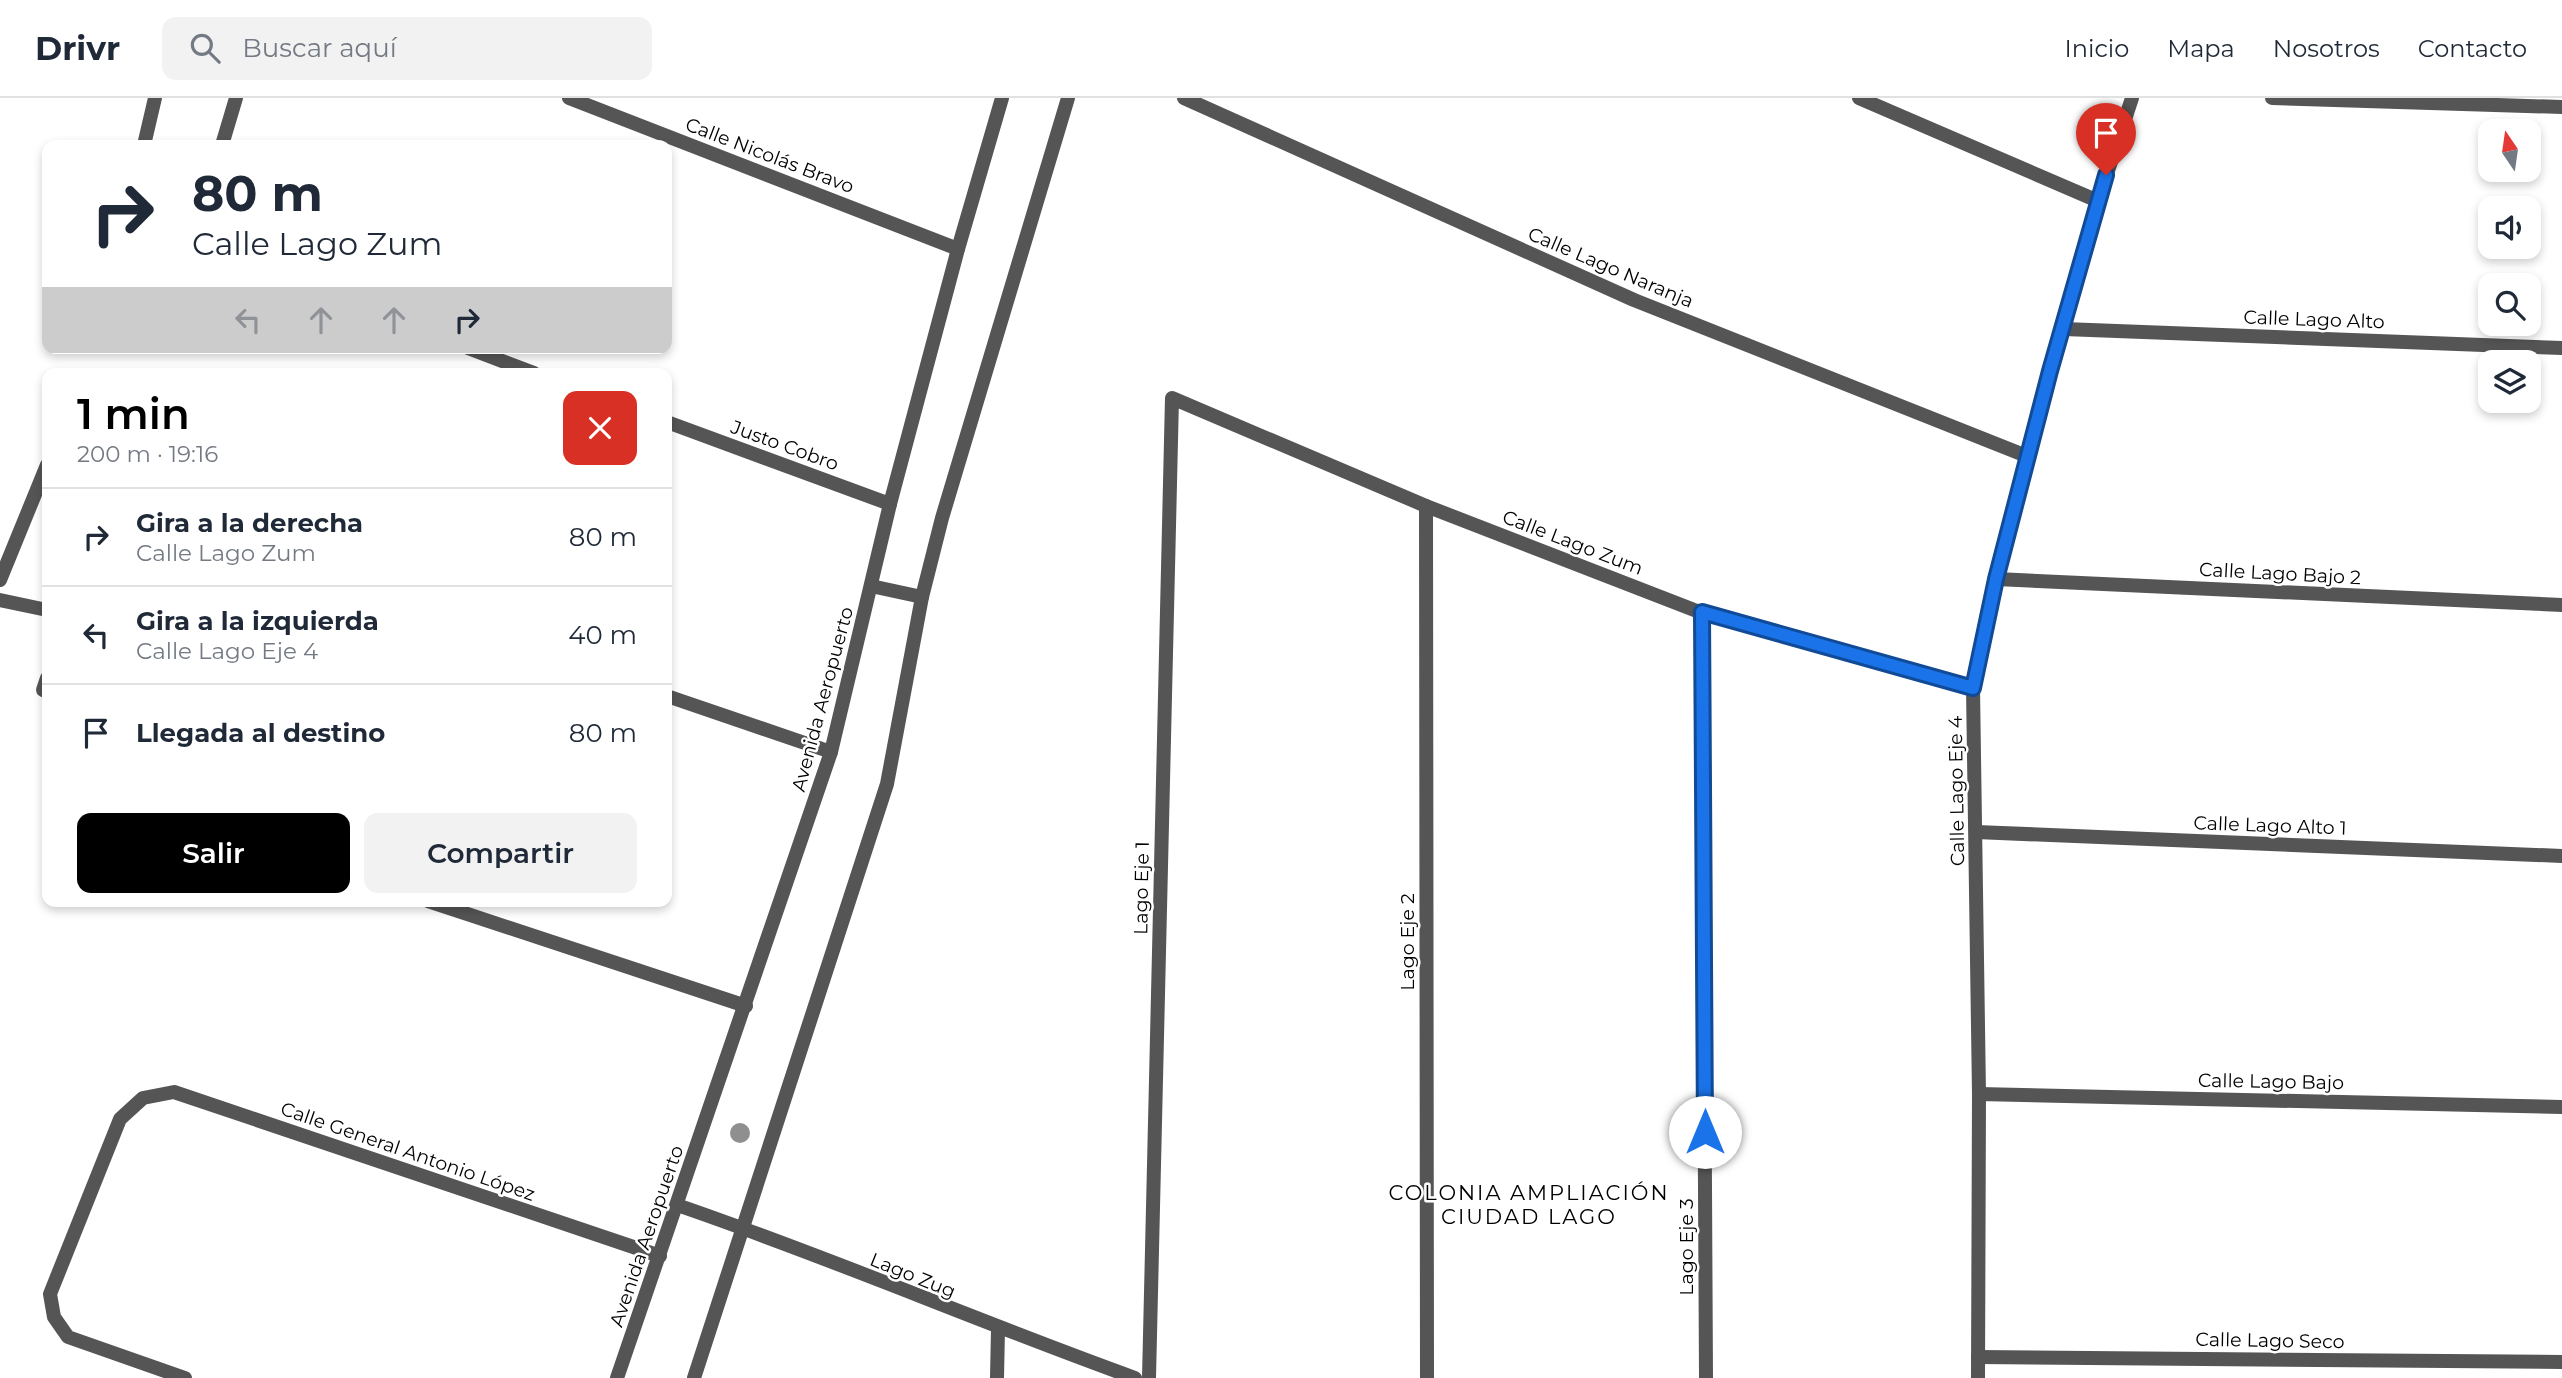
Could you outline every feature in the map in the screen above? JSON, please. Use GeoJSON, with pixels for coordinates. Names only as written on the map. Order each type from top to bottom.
{"type":"FeatureCollection","features":[{"type":"Feature","properties":{"kind":"street"},"geometry":{"type":"LineString","coordinates":[[145,140],[155,98]]}},
{"type":"Feature","properties":{"kind":"street"},"geometry":{"type":"LineString","coordinates":[[223,140],[236,98]]}},
{"type":"Feature","properties":{"kind":"street","name":"Calle Nicolás Bravo"},"geometry":{"type":"LineString","coordinates":[[569,98],[958,249]]}},
{"type":"Feature","properties":{"kind":"street","name":"Avenida Aeropuerto"},"geometry":{"type":"LineString","coordinates":[[617,1378],[831,752],[890,504],[958,249],[1002,98]]}},
{"type":"Feature","properties":{"kind":"street"},"geometry":{"type":"LineString","coordinates":[[694,1378],[745,1228],[887,784],[922,597],[942,518],[1068,98]]}},
{"type":"Feature","properties":{"kind":"street","name":"Calle Lago Naranja"},"geometry":{"type":"LineString","coordinates":[[1184,98],[1634,300],[2029,457]]}},
{"type":"Feature","properties":{"kind":"street"},"geometry":{"type":"LineString","coordinates":[[1860,98],[2098,201]]}},
{"type":"Feature","properties":{"kind":"street","name":"Calle Lago Eje 4"},"geometry":{"type":"LineString","coordinates":[[1978,1378],[1979,1094],[1973,688],[1996,579],[2050,371],[2098,201],[2132,98]]}},
{"type":"Feature","properties":{"kind":"street"},"geometry":{"type":"LineString","coordinates":[[2272,98],[2562,107]]}},
{"type":"Feature","properties":{"kind":"street","name":"Calle Lago Alto"},"geometry":{"type":"LineString","coordinates":[[2064,329],[2562,348]]}},
{"type":"Feature","properties":{"kind":"street"},"geometry":{"type":"LineString","coordinates":[[484,354],[521,368]]}},
{"type":"Feature","properties":{"kind":"street","name":"Calle Lago Zum"},"geometry":{"type":"LineString","coordinates":[[1172,398],[1426,506],[1702,612],[1973,688]]}},
{"type":"Feature","properties":{"kind":"street","name":"Lago Eje 1"},"geometry":{"type":"LineString","coordinates":[[1149,1378],[1172,398]]}},
{"type":"Feature","properties":{"kind":"street","name":"Justo Cobro"},"geometry":{"type":"LineString","coordinates":[[672,424],[890,504]]}},
{"type":"Feature","properties":{"kind":"street"},"geometry":{"type":"LineString","coordinates":[[0,580],[42,477]]}},
{"type":"Feature","properties":{"kind":"street","name":"Lago Eje 2"},"geometry":{"type":"LineString","coordinates":[[1426,506],[1427,1378]]}},
{"type":"Feature","properties":{"kind":"street","name":"Calle Lago Bajo 2"},"geometry":{"type":"LineString","coordinates":[[1996,579],[2562,605]]}},
{"type":"Feature","properties":{"kind":"street"},"geometry":{"type":"LineString","coordinates":[[871,586],[922,597]]}},
{"type":"Feature","properties":{"kind":"street"},"geometry":{"type":"LineString","coordinates":[[0,600],[42,609]]}},
{"type":"Feature","properties":{"kind":"street","name":"Lago Eje 3"},"geometry":{"type":"LineString","coordinates":[[1702,612],[1706,1378]]}},
{"type":"Feature","properties":{"kind":"street"},"geometry":{"type":"LineString","coordinates":[[672,697],[831,752]]}},
{"type":"Feature","properties":{"kind":"street","name":"Calle Lago Alto 1"},"geometry":{"type":"LineString","coordinates":[[1976,832],[2562,856]]}},
{"type":"Feature","properties":{"kind":"street"},"geometry":{"type":"LineString","coordinates":[[446,907],[746,1006]]}},
{"type":"Feature","properties":{"kind":"street","name":"Calle General Antonio López"},"geometry":{"type":"LineString","coordinates":[[185,1378],[68,1337],[54,1317],[50,1294],[120,1119],[143,1098],[174,1092],[660,1256]]}},
{"type":"Feature","properties":{"kind":"street","name":"Calle Lago Bajo"},"geometry":{"type":"LineString","coordinates":[[1979,1094],[2562,1107]]}},
{"type":"Feature","properties":{"kind":"street","name":"Lago Zug"},"geometry":{"type":"LineString","coordinates":[[677,1205],[745,1228],[998,1329],[1135,1378]]}},
{"type":"Feature","properties":{"kind":"street"},"geometry":{"type":"LineString","coordinates":[[997,1378],[998,1329]]}},
{"type":"Feature","properties":{"kind":"street","name":"Calle Lago Seco"},"geometry":{"type":"LineString","coordinates":[[1978,1357],[2562,1362]]}},
{"type":"Feature","properties":{"kind":"district","name":"COLONIA AMPLIACIÓN CIUDAD LAGO"},"geometry":{"type":"Point","coordinates":[1529,1205]}},
{"type":"Feature","properties":{"kind":"route"},"geometry":{"type":"LineString","coordinates":[[1705,1132],[1702,612],[1973,688],[1996,579],[2050,371],[2106,175]]}}]}
